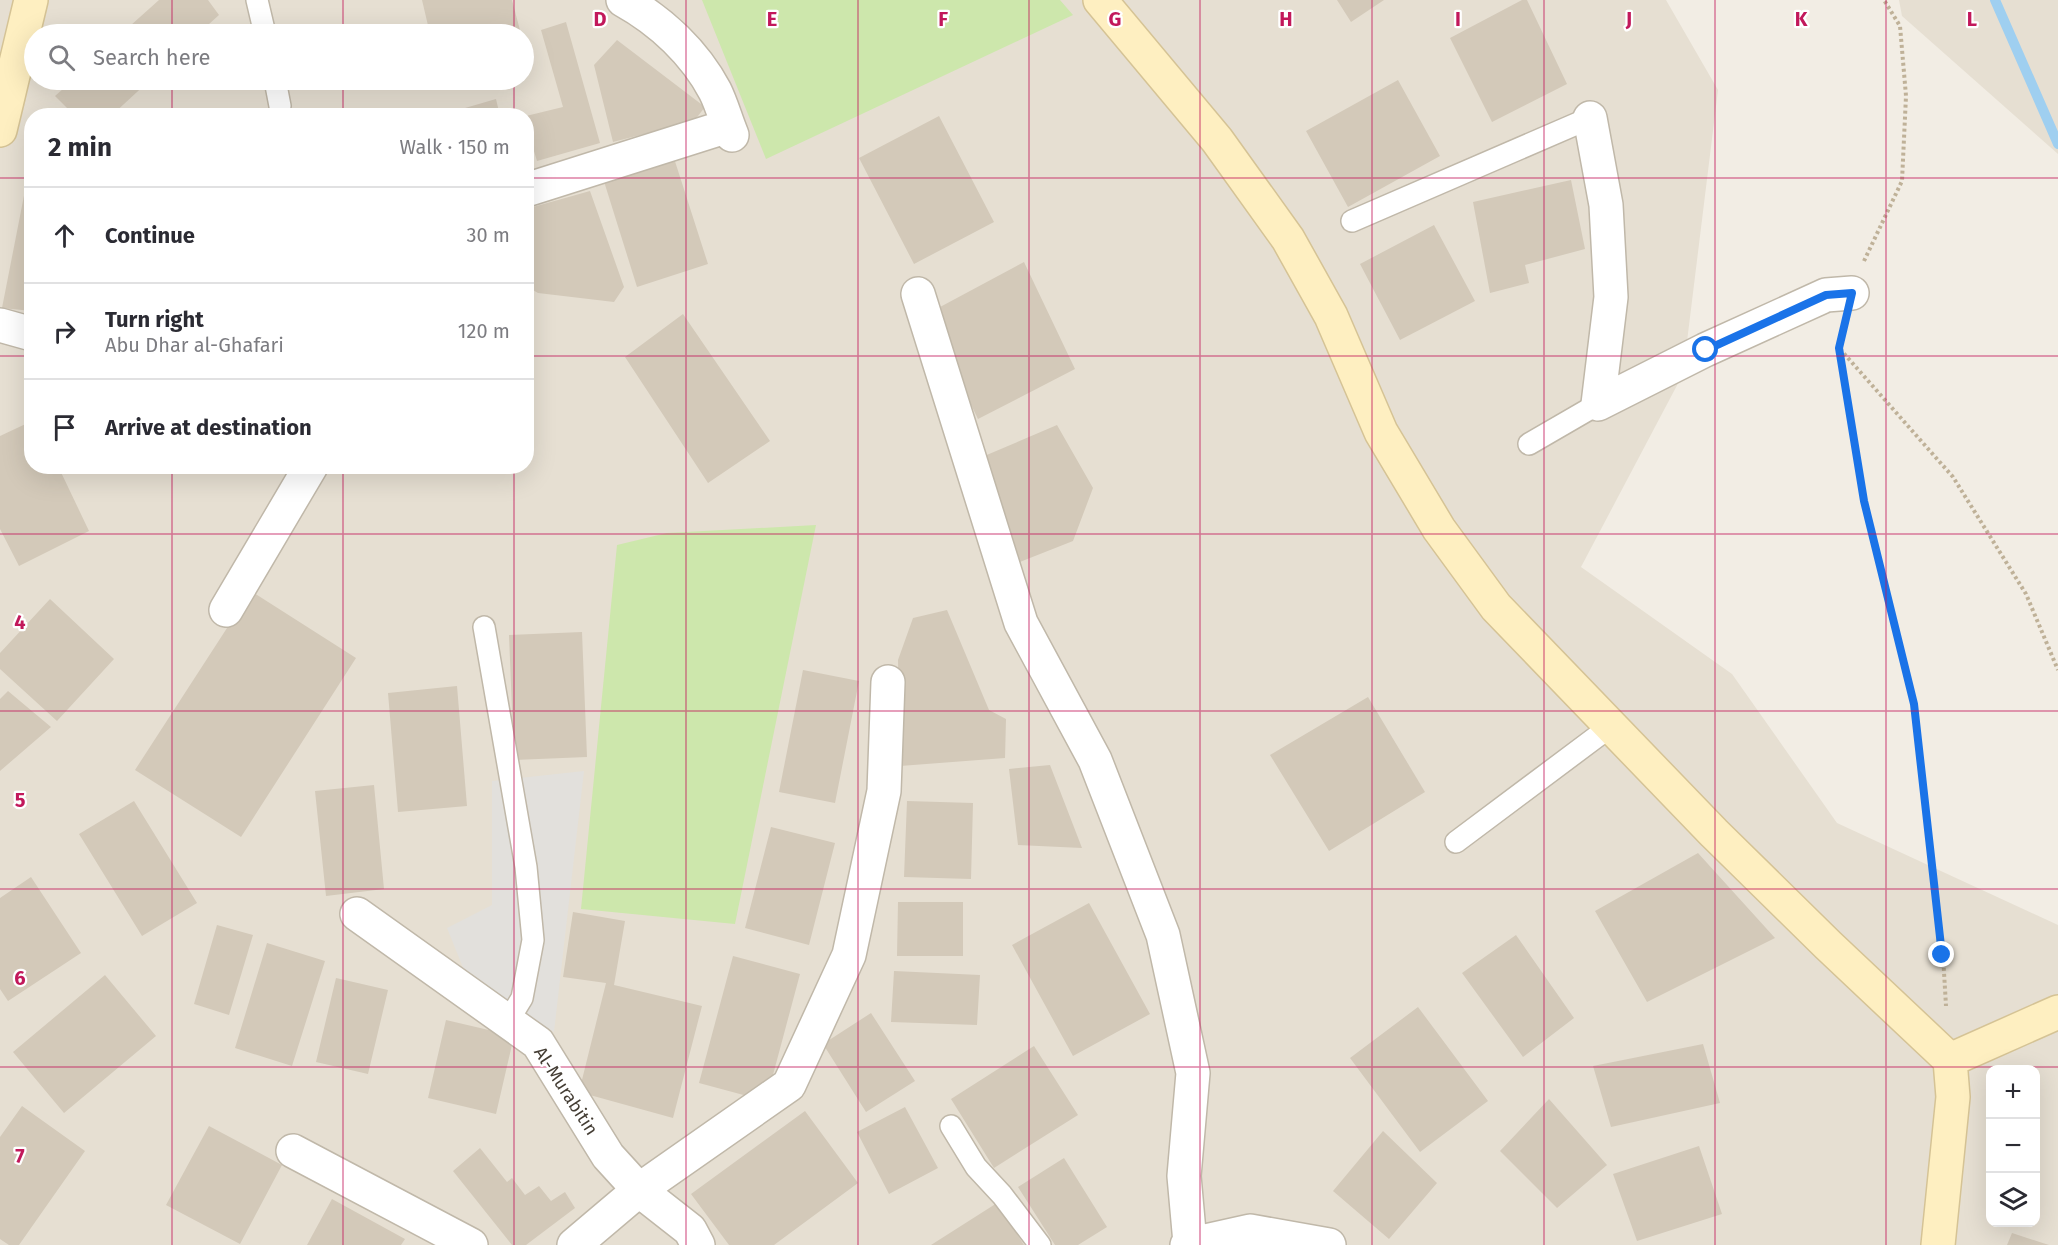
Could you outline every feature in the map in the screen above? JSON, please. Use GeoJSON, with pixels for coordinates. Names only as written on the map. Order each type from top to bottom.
{"type":"FeatureCollection","features":[{"type":"Feature","properties":{"kind":"street"},"geometry":{"type":"LineString","coordinates":[[25,24],[31,0]]}},
{"type":"Feature","properties":{"kind":"street"},"geometry":{"type":"LineString","coordinates":[[1100,0],[1217,140],[1288,239],[1331,316],[1381,432],[1439,529],[1496,607],[1714,833],[1950,1060],[1953,1097],[1938,1245]]}},
{"type":"Feature","properties":{"kind":"street"},"geometry":{"type":"LineString","coordinates":[[534,188],[730,131],[716,92],[692,55],[640,4]]}},
{"type":"Feature","properties":{"kind":"street"},"geometry":{"type":"LineString","coordinates":[[0,130],[24,29]]}},
{"type":"Feature","properties":{"kind":"street"},"geometry":{"type":"LineString","coordinates":[[1590,118],[1606,205],[1611,297],[1598,404]]}},
{"type":"Feature","properties":{"kind":"street"},"geometry":{"type":"LineString","coordinates":[[1598,404],[1706,350],[1826,295],[1852,293]]}},
{"type":"Feature","properties":{"kind":"street"},"geometry":{"type":"LineString","coordinates":[[918,294],[1022,623],[1095,760],[1162,935],[1192,1073],[1184,1176],[1189,1244],[1250,1231],[1329,1245]]}},
{"type":"Feature","properties":{"kind":"street"},"geometry":{"type":"LineString","coordinates":[[0,325],[24,332]]}},
{"type":"Feature","properties":{"kind":"street"},"geometry":{"type":"LineString","coordinates":[[226,610],[306,474]]}},
{"type":"Feature","properties":{"kind":"street"},"geometry":{"type":"LineString","coordinates":[[574,1245],[639,1190],[789,1085],[849,955],[885,791],[888,681]]}},
{"type":"Feature","properties":{"kind":"street","name":"Al-Murabitin"},"geometry":{"type":"LineString","coordinates":[[357,914],[538,1043],[608,1155],[639,1190],[690,1230],[698,1245]]}},
{"type":"Feature","properties":{"kind":"street"},"geometry":{"type":"LineString","coordinates":[[1950,1060],[2058,1012]]}},
{"type":"Feature","properties":{"kind":"street"},"geometry":{"type":"LineString","coordinates":[[293,1151],[471,1245]]}},
{"type":"Feature","properties":{"kind":"lane"},"geometry":{"type":"LineString","coordinates":[[257,0],[263,24]]}},
{"type":"Feature","properties":{"kind":"lane"},"geometry":{"type":"LineString","coordinates":[[277,90],[280,106]]}},
{"type":"Feature","properties":{"kind":"lane"},"geometry":{"type":"LineString","coordinates":[[1352,221],[1590,118]]}},
{"type":"Feature","properties":{"kind":"lane"},"geometry":{"type":"LineString","coordinates":[[1529,444],[1598,404]]}},
{"type":"Feature","properties":{"kind":"lane"},"geometry":{"type":"LineString","coordinates":[[484,627],[526,867],[533,940],[522,998],[508,1021]]}},
{"type":"Feature","properties":{"kind":"lane"},"geometry":{"type":"LineString","coordinates":[[1456,842],[1611,726]]}},
{"type":"Feature","properties":{"kind":"lane"},"geometry":{"type":"LineString","coordinates":[[951,1126],[976,1167],[1040,1245]]}},
{"type":"Feature","properties":{"kind":"path"},"geometry":{"type":"LineString","coordinates":[[1884,0],[1900,26],[1906,96],[1902,181],[1853,286],[1839,348],[1864,501],[1914,704],[1942,955],[1950,1060]]}},
{"type":"Feature","properties":{"kind":"path"},"geometry":{"type":"LineString","coordinates":[[1839,348],[1953,477],[2026,594],[2058,670]]}},
{"type":"Feature","properties":{"kind":"shaded area"},"geometry":{"type":"Polygon","coordinates":[[[0,0],[1666,0],[1718,90],[1683,374],[1581,567],[1732,674],[1837,823],[2058,925],[2058,1245],[0,1245],[0,0]]]}},
{"type":"Feature","properties":{"kind":"shaded area"},"geometry":{"type":"Polygon","coordinates":[[[1899,0],[2058,0],[2058,154],[1902,16],[1899,0]]]}},
{"type":"Feature","properties":{"kind":"shaded area"},"geometry":{"type":"Polygon","coordinates":[[[584,771],[554,1032],[466,975],[447,928],[492,905],[492,781],[584,771]]]}},
{"type":"Feature","properties":{"kind":"green space"},"geometry":{"type":"Polygon","coordinates":[[[702,0],[1060,0],[1073,15],[766,159],[702,0]]]}},
{"type":"Feature","properties":{"kind":"green space"},"geometry":{"type":"Polygon","coordinates":[[[816,525],[735,924],[581,909],[617,545],[667,533],[816,525]]]}},
{"type":"Feature","properties":{"kind":"building"},"geometry":{"type":"Polygon","coordinates":[[[159,0],[208,0],[219,15],[209,24],[132,24],[159,0]]]}},
{"type":"Feature","properties":{"kind":"building"},"geometry":{"type":"Polygon","coordinates":[[[422,0],[512,0],[518,24],[428,24],[422,0]]]}},
{"type":"Feature","properties":{"kind":"building"},"geometry":{"type":"Polygon","coordinates":[[[1337,0],[1384,0],[1351,22],[1337,0]]]}},
{"type":"Feature","properties":{"kind":"building"},"geometry":{"type":"Polygon","coordinates":[[[1522,0],[1527,0],[1567,84],[1492,122],[1450,38],[1522,0]]]}},
{"type":"Feature","properties":{"kind":"building"},"geometry":{"type":"Polygon","coordinates":[[[566,22],[600,143],[537,161],[534,151],[534,114],[563,107],[541,30],[566,22]]]}},
{"type":"Feature","properties":{"kind":"building"},"geometry":{"type":"Polygon","coordinates":[[[617,40],[705,107],[694,121],[613,142],[594,65],[617,40]]]}},
{"type":"Feature","properties":{"kind":"building"},"geometry":{"type":"Polygon","coordinates":[[[1398,80],[1440,156],[1348,207],[1306,131],[1398,80]]]}},
{"type":"Feature","properties":{"kind":"building"},"geometry":{"type":"Polygon","coordinates":[[[62,90],[139,90],[120,108],[67,108],[55,96],[62,90]]]}},
{"type":"Feature","properties":{"kind":"building"},"geometry":{"type":"Polygon","coordinates":[[[496,99],[498,108],[465,108],[496,99]]]}},
{"type":"Feature","properties":{"kind":"building"},"geometry":{"type":"Polygon","coordinates":[[[939,116],[994,222],[914,264],[859,158],[939,116]]]}},
{"type":"Feature","properties":{"kind":"building"},"geometry":{"type":"Polygon","coordinates":[[[672,152],[708,264],[637,287],[602,175],[672,152]]]}},
{"type":"Feature","properties":{"kind":"building"},"geometry":{"type":"Polygon","coordinates":[[[1571,180],[1585,249],[1525,265],[1529,283],[1490,293],[1473,202],[1571,180]]]}},
{"type":"Feature","properties":{"kind":"building"},"geometry":{"type":"Polygon","coordinates":[[[590,191],[624,287],[614,302],[534,291],[534,207],[590,191]]]}},
{"type":"Feature","properties":{"kind":"building"},"geometry":{"type":"Polygon","coordinates":[[[24,196],[24,310],[2,308],[24,196]]]}},
{"type":"Feature","properties":{"kind":"building"},"geometry":{"type":"Polygon","coordinates":[[[1434,225],[1475,301],[1400,340],[1360,264],[1434,225]]]}},
{"type":"Feature","properties":{"kind":"building"},"geometry":{"type":"Polygon","coordinates":[[[1024,262],[1075,369],[978,419],[927,314],[1024,262]]]}},
{"type":"Feature","properties":{"kind":"building"},"geometry":{"type":"Polygon","coordinates":[[[683,314],[770,441],[708,483],[625,357],[683,314]]]}},
{"type":"Feature","properties":{"kind":"building"},"geometry":{"type":"Polygon","coordinates":[[[24,425],[24,474],[62,474],[89,531],[19,566],[0,529],[0,436],[24,425]]]}},
{"type":"Feature","properties":{"kind":"building"},"geometry":{"type":"Polygon","coordinates":[[[1057,425],[1093,488],[1073,541],[1012,565],[982,457],[1057,425]]]}},
{"type":"Feature","properties":{"kind":"building"},"geometry":{"type":"Polygon","coordinates":[[[251,591],[356,658],[241,837],[135,770],[251,591]]]}},
{"type":"Feature","properties":{"kind":"building"},"geometry":{"type":"Polygon","coordinates":[[[50,599],[114,659],[57,721],[0,669],[0,653],[50,599]]]}},
{"type":"Feature","properties":{"kind":"building"},"geometry":{"type":"Polygon","coordinates":[[[947,610],[989,710],[1006,719],[1005,758],[900,766],[898,660],[913,618],[947,610]]]}},
{"type":"Feature","properties":{"kind":"building"},"geometry":{"type":"Polygon","coordinates":[[[582,632],[587,757],[514,760],[509,635],[582,632]]]}},
{"type":"Feature","properties":{"kind":"building"},"geometry":{"type":"Polygon","coordinates":[[[803,670],[859,681],[835,803],[779,792],[803,670]]]}},
{"type":"Feature","properties":{"kind":"building"},"geometry":{"type":"Polygon","coordinates":[[[457,686],[467,806],[398,812],[388,693],[457,686]]]}},
{"type":"Feature","properties":{"kind":"building"},"geometry":{"type":"Polygon","coordinates":[[[8,691],[51,727],[0,771],[0,699],[8,691]]]}},
{"type":"Feature","properties":{"kind":"building"},"geometry":{"type":"Polygon","coordinates":[[[1368,697],[1425,792],[1329,851],[1270,755],[1368,697]]]}},
{"type":"Feature","properties":{"kind":"building"},"geometry":{"type":"Polygon","coordinates":[[[1050,765],[1082,848],[1018,845],[1009,769],[1050,765]]]}},
{"type":"Feature","properties":{"kind":"building"},"geometry":{"type":"Polygon","coordinates":[[[374,785],[384,889],[326,896],[315,791],[374,785]]]}},
{"type":"Feature","properties":{"kind":"building"},"geometry":{"type":"Polygon","coordinates":[[[134,801],[197,903],[142,936],[79,834],[134,801]]]}},
{"type":"Feature","properties":{"kind":"building"},"geometry":{"type":"Polygon","coordinates":[[[907,801],[973,803],[971,879],[904,877],[907,801]]]}},
{"type":"Feature","properties":{"kind":"building"},"geometry":{"type":"Polygon","coordinates":[[[771,827],[835,843],[809,945],[745,928],[771,827]]]}},
{"type":"Feature","properties":{"kind":"building"},"geometry":{"type":"Polygon","coordinates":[[[1698,853],[1775,938],[1647,1002],[1595,911],[1698,853]]]}},
{"type":"Feature","properties":{"kind":"building"},"geometry":{"type":"Polygon","coordinates":[[[31,877],[81,953],[8,1001],[0,989],[0,898],[31,877]]]}},
{"type":"Feature","properties":{"kind":"building"},"geometry":{"type":"Polygon","coordinates":[[[898,902],[963,902],[963,956],[897,956],[898,902]]]}},
{"type":"Feature","properties":{"kind":"building"},"geometry":{"type":"Polygon","coordinates":[[[1089,903],[1150,1014],[1073,1056],[1012,945],[1089,903]]]}},
{"type":"Feature","properties":{"kind":"building"},"geometry":{"type":"Polygon","coordinates":[[[573,912],[625,921],[614,985],[702,1006],[673,1118],[579,1092],[606,983],[563,977],[573,912]]]}},
{"type":"Feature","properties":{"kind":"building"},"geometry":{"type":"Polygon","coordinates":[[[217,925],[253,935],[229,1015],[194,1004],[217,925]]]}},
{"type":"Feature","properties":{"kind":"building"},"geometry":{"type":"Polygon","coordinates":[[[1516,935],[1574,1018],[1523,1057],[1462,973],[1516,935]]]}},
{"type":"Feature","properties":{"kind":"building"},"geometry":{"type":"Polygon","coordinates":[[[267,943],[325,961],[292,1066],[235,1048],[267,943]]]}},
{"type":"Feature","properties":{"kind":"building"},"geometry":{"type":"Polygon","coordinates":[[[733,956],[800,974],[766,1101],[699,1083],[733,956]]]}},
{"type":"Feature","properties":{"kind":"building"},"geometry":{"type":"Polygon","coordinates":[[[894,971],[980,975],[977,1025],[891,1022],[894,971]]]}},
{"type":"Feature","properties":{"kind":"building"},"geometry":{"type":"Polygon","coordinates":[[[105,975],[156,1036],[64,1113],[13,1052],[105,975]]]}},
{"type":"Feature","properties":{"kind":"building"},"geometry":{"type":"Polygon","coordinates":[[[336,978],[388,990],[368,1074],[316,1062],[336,978]]]}},
{"type":"Feature","properties":{"kind":"building"},"geometry":{"type":"Polygon","coordinates":[[[1418,1007],[1488,1101],[1420,1152],[1350,1058],[1418,1007]]]}},
{"type":"Feature","properties":{"kind":"building"},"geometry":{"type":"Polygon","coordinates":[[[871,1013],[915,1081],[866,1112],[823,1044],[871,1013]]]}},
{"type":"Feature","properties":{"kind":"building"},"geometry":{"type":"Polygon","coordinates":[[[446,1020],[514,1036],[496,1114],[428,1098],[446,1020]]]}},
{"type":"Feature","properties":{"kind":"building"},"geometry":{"type":"Polygon","coordinates":[[[1703,1044],[1720,1103],[1611,1127],[1593,1066],[1703,1044]]]}},
{"type":"Feature","properties":{"kind":"building"},"geometry":{"type":"Polygon","coordinates":[[[1034,1046],[1078,1115],[994,1168],[951,1099],[1034,1046]]]}},
{"type":"Feature","properties":{"kind":"building"},"geometry":{"type":"Polygon","coordinates":[[[1549,1099],[1607,1165],[1557,1208],[1500,1151],[1549,1099]]]}},
{"type":"Feature","properties":{"kind":"building"},"geometry":{"type":"Polygon","coordinates":[[[22,1106],[85,1151],[19,1245],[9,1245],[0,1239],[0,1137],[22,1106]]]}},
{"type":"Feature","properties":{"kind":"building"},"geometry":{"type":"Polygon","coordinates":[[[905,1107],[938,1168],[889,1194],[857,1132],[905,1107]]]}},
{"type":"Feature","properties":{"kind":"building"},"geometry":{"type":"Polygon","coordinates":[[[805,1111],[858,1183],[774,1245],[729,1245],[691,1194],[805,1111]]]}},
{"type":"Feature","properties":{"kind":"building"},"geometry":{"type":"Polygon","coordinates":[[[209,1126],[282,1165],[240,1244],[166,1205],[209,1126]]]}},
{"type":"Feature","properties":{"kind":"building"},"geometry":{"type":"Polygon","coordinates":[[[1383,1131],[1437,1183],[1389,1239],[1333,1191],[1383,1131]]]}},
{"type":"Feature","properties":{"kind":"building"},"geometry":{"type":"Polygon","coordinates":[[[1699,1146],[1722,1214],[1637,1241],[1613,1174],[1699,1146]]]}},
{"type":"Feature","properties":{"kind":"building"},"geometry":{"type":"Polygon","coordinates":[[[480,1148],[507,1182],[512,1178],[525,1195],[539,1186],[551,1201],[565,1192],[575,1208],[526,1245],[512,1245],[453,1171],[480,1148]]]}},
{"type":"Feature","properties":{"kind":"building"},"geometry":{"type":"Polygon","coordinates":[[[1064,1158],[1107,1227],[1078,1245],[1055,1245],[1018,1187],[1064,1158]]]}},
{"type":"Feature","properties":{"kind":"building"},"geometry":{"type":"Polygon","coordinates":[[[332,1199],[405,1239],[401,1245],[307,1245],[332,1199]]]}},
{"type":"Feature","properties":{"kind":"building"},"geometry":{"type":"Polygon","coordinates":[[[997,1203],[1024,1245],[931,1245],[997,1203]]]}},
{"type":"Feature","properties":{"kind":"building"},"geometry":{"type":"Polygon","coordinates":[[[2012,1233],[2049,1245],[2007,1245],[2012,1233]]]}},
{"type":"Feature","properties":{"kind":"waterway"},"geometry":{"type":"LineString","coordinates":[[1995,0],[2058,144]]}},
{"type":"Feature","properties":{"kind":"route"},"geometry":{"type":"LineString","coordinates":[[1706,350],[1826,295],[1852,293],[1839,348],[1864,501],[1914,704],[1942,955]]}}]}
